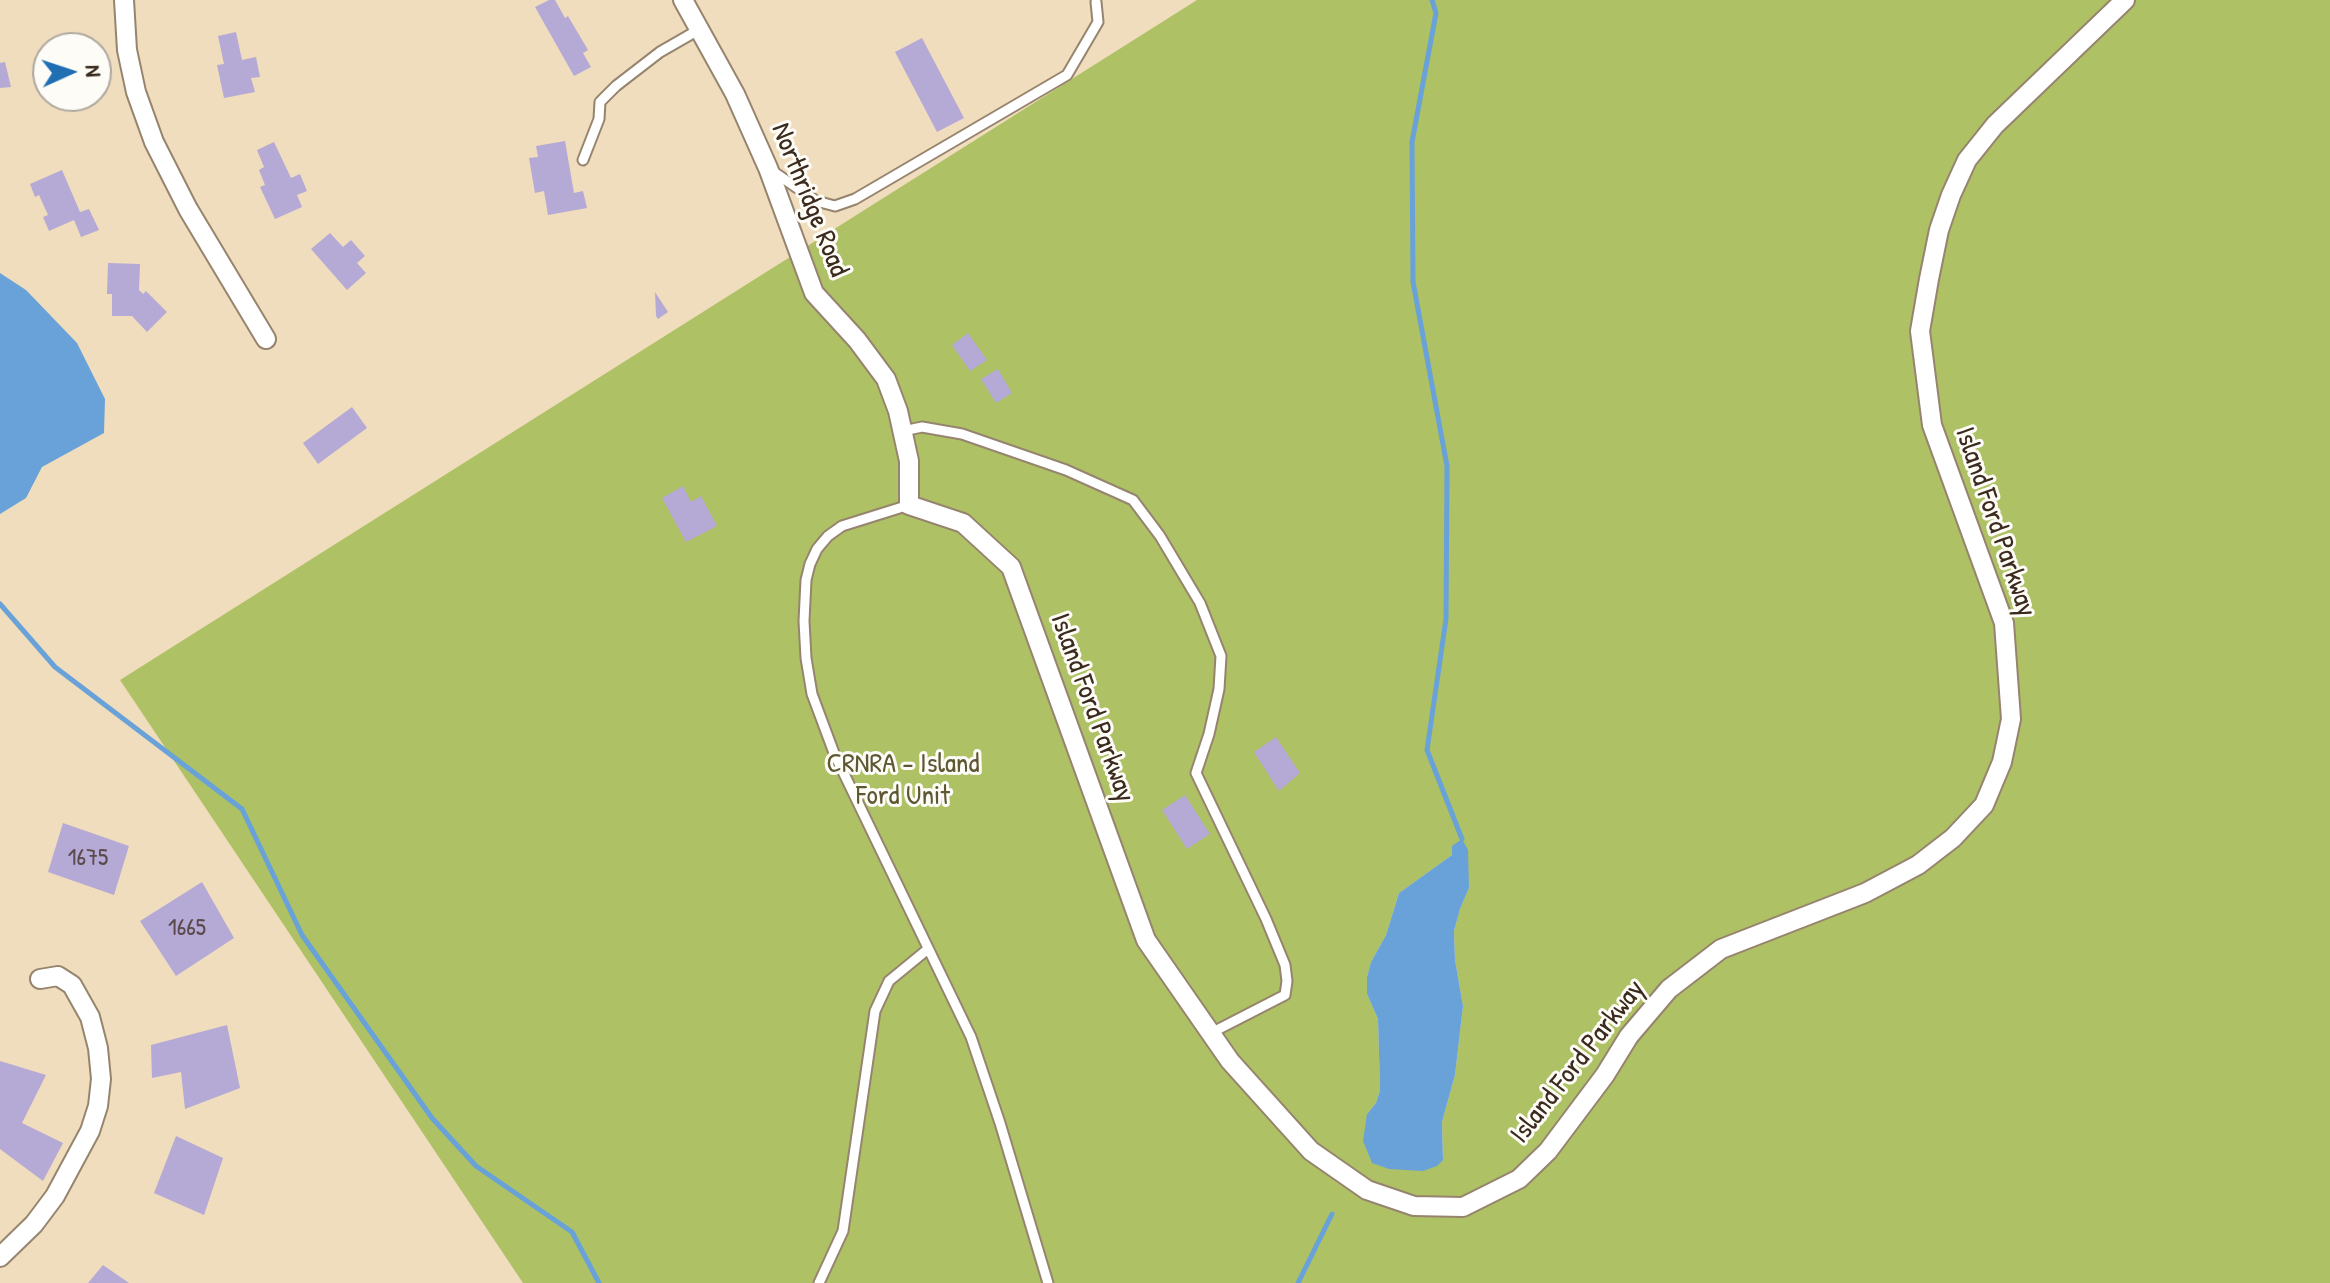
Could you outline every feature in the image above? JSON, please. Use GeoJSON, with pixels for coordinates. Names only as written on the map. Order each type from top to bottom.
{"type":"FeatureCollection","features":[{"type":"Feature","properties":{"kind":"street"},"geometry":{"type":"LineString","coordinates":[[124,0],[127,50],[136,92],[154,142],[188,209],[266,339]]}},
{"type":"Feature","properties":{"kind":"street","name":"Northridge Road"},"geometry":{"type":"LineString","coordinates":[[683,0],[735,94],[768,168],[814,293],[857,340],[886,379],[909,461],[909,505]]}},
{"type":"Feature","properties":{"kind":"street","name":"Island Ford Parkway"},"geometry":{"type":"LineString","coordinates":[[909,505],[963,523],[1011,567],[1146,940],[1230,1061],[1311,1151],[1357,1184],[1414,1206],[1463,1207],[1519,1179],[1539,1160],[1669,989],[1721,949],[1865,893],[1918,865],[1953,838],[1984,805],[2002,762],[2011,719],[2004,623],[1932,425],[1920,331],[1929,279],[1943,218],[1967,160],[1995,125],[2125,0]]}},
{"type":"Feature","properties":{"kind":"street"},"geometry":{"type":"LineString","coordinates":[[0,1257],[34,1224],[55,1196],[73,1168],[98,1106],[101,1079],[98,1048],[90,1017],[72,985],[58,976],[49,975],[40,979]]}},
{"type":"Feature","properties":{"kind":"lane"},"geometry":{"type":"LineString","coordinates":[[768,168],[816,201],[835,206],[855,199],[1067,75],[1098,22],[1096,2]]}},
{"type":"Feature","properties":{"kind":"lane"},"geometry":{"type":"LineString","coordinates":[[583,160],[599,119],[600,102],[660,52],[700,29]]}},
{"type":"Feature","properties":{"kind":"lane"},"geometry":{"type":"LineString","coordinates":[[903,431],[922,427],[962,434],[1066,470],[1133,500],[1160,536],[1200,603],[1221,656],[1219,689],[1196,773],[1266,919],[1285,965],[1287,981],[1285,995],[1211,1033]]}},
{"type":"Feature","properties":{"kind":"lane"},"geometry":{"type":"LineString","coordinates":[[909,505],[842,526],[817,549],[810,564],[804,621],[812,694],[821,724],[971,1037],[1048,1283]]}},
{"type":"Feature","properties":{"kind":"lane"},"geometry":{"type":"LineString","coordinates":[[819,1283],[843,1231],[875,1011],[889,981],[928,949]]}},
{"type":"Feature","properties":{"kind":"green space","name":"CRNRA - Island Ford Unit"},"geometry":{"type":"Polygon","coordinates":[[[1197,0],[2330,0],[2330,1283],[523,1283],[120,680],[1197,0]],[[1452,855],[1399,893],[1386,935],[1371,962],[1367,977],[1367,994],[1378,1019],[1380,1090],[1376,1103],[1367,1114],[1443,1160],[1442,1122],[1455,1075],[1463,1006],[1455,960],[1454,931],[1469,888],[1452,855]]]}},
{"type":"Feature","properties":{"kind":"water"},"geometry":{"type":"Polygon","coordinates":[[[0,273],[26,290],[77,343],[105,399],[104,433],[42,467],[26,498],[0,514],[0,273]]]}},
{"type":"Feature","properties":{"kind":"water"},"geometry":{"type":"Polygon","coordinates":[[[1462,839],[1468,850],[1469,888],[1454,931],[1455,960],[1463,1006],[1455,1075],[1442,1122],[1443,1160],[1423,1171],[1389,1169],[1372,1163],[1363,1141],[1367,1114],[1376,1103],[1380,1090],[1378,1019],[1367,994],[1367,977],[1371,962],[1386,935],[1399,893],[1452,855],[1452,846],[1462,839]]]}},
{"type":"Feature","properties":{"kind":"building"},"geometry":{"type":"Polygon","coordinates":[[[555,0],[565,18],[568,16],[588,50],[583,53],[591,67],[574,76],[535,7],[555,0]]]}},
{"type":"Feature","properties":{"kind":"building"},"geometry":{"type":"Polygon","coordinates":[[[236,32],[242,60],[256,57],[260,77],[251,78],[255,92],[224,98],[217,65],[224,64],[218,36],[236,32]]]}},
{"type":"Feature","properties":{"kind":"building"},"geometry":{"type":"Polygon","coordinates":[[[922,38],[964,118],[937,132],[895,52],[922,38]]]}},
{"type":"Feature","properties":{"kind":"building"},"geometry":{"type":"Polygon","coordinates":[[[5,62],[11,87],[0,88],[0,63],[5,62]]]}},
{"type":"Feature","properties":{"kind":"building"},"geometry":{"type":"Polygon","coordinates":[[[565,141],[574,193],[583,191],[587,208],[548,215],[544,191],[535,193],[529,158],[538,157],[536,146],[565,141]]]}},
{"type":"Feature","properties":{"kind":"building"},"geometry":{"type":"Polygon","coordinates":[[[274,142],[291,178],[300,174],[307,191],[297,195],[302,207],[275,219],[260,187],[265,185],[259,170],[264,167],[257,150],[274,142]]]}},
{"type":"Feature","properties":{"kind":"building"},"geometry":{"type":"Polygon","coordinates":[[[62,170],[80,212],[89,209],[99,230],[81,237],[74,220],[49,231],[43,217],[48,215],[30,184],[62,170]]]}},
{"type":"Feature","properties":{"kind":"building"},"geometry":{"type":"Polygon","coordinates":[[[330,233],[343,247],[351,240],[365,256],[357,263],[366,273],[347,290],[311,249],[330,233]]]}},
{"type":"Feature","properties":{"kind":"building"},"geometry":{"type":"Polygon","coordinates":[[[108,263],[140,264],[139,290],[143,294],[146,291],[167,312],[147,332],[132,316],[112,316],[112,294],[107,294],[108,263]]]}},
{"type":"Feature","properties":{"kind":"building"},"geometry":{"type":"Polygon","coordinates":[[[655,292],[668,312],[658,319],[656,316],[655,292]]]}},
{"type":"Feature","properties":{"kind":"building"},"geometry":{"type":"Polygon","coordinates":[[[968,333],[987,360],[970,371],[952,345],[968,333]]]}},
{"type":"Feature","properties":{"kind":"building"},"geometry":{"type":"Polygon","coordinates":[[[998,369],[1012,393],[996,403],[981,379],[998,369]]]}},
{"type":"Feature","properties":{"kind":"building"},"geometry":{"type":"Polygon","coordinates":[[[352,407],[367,428],[318,464],[303,443],[352,407]]]}},
{"type":"Feature","properties":{"kind":"building"},"geometry":{"type":"Polygon","coordinates":[[[683,486],[691,502],[701,496],[717,526],[686,542],[662,498],[683,486]]]}},
{"type":"Feature","properties":{"kind":"building"},"geometry":{"type":"Polygon","coordinates":[[[1276,737],[1300,773],[1279,791],[1254,752],[1276,737]]]}},
{"type":"Feature","properties":{"kind":"building"},"geometry":{"type":"Polygon","coordinates":[[[1185,795],[1210,834],[1187,849],[1162,810],[1185,795]]]}},
{"type":"Feature","properties":{"kind":"building"},"geometry":{"type":"Polygon","coordinates":[[[63,823],[129,846],[114,895],[48,872],[63,823]]]}},
{"type":"Feature","properties":{"kind":"building"},"geometry":{"type":"Polygon","coordinates":[[[202,882],[234,938],[176,976],[140,921],[202,882]]]}},
{"type":"Feature","properties":{"kind":"building"},"geometry":{"type":"Polygon","coordinates":[[[227,1025],[240,1088],[185,1109],[181,1072],[152,1078],[151,1045],[227,1025]]]}},
{"type":"Feature","properties":{"kind":"building"},"geometry":{"type":"Polygon","coordinates":[[[0,1061],[46,1075],[22,1123],[63,1143],[43,1181],[0,1149],[0,1061]]]}},
{"type":"Feature","properties":{"kind":"building"},"geometry":{"type":"Polygon","coordinates":[[[176,1136],[223,1158],[204,1215],[154,1193],[176,1136]]]}},
{"type":"Feature","properties":{"kind":"building"},"geometry":{"type":"Polygon","coordinates":[[[103,1265],[129,1283],[88,1283],[103,1265]]]}},
{"type":"Feature","properties":{"kind":"waterway"},"geometry":{"type":"LineString","coordinates":[[1432,0],[1436,13],[1412,142],[1413,282],[1447,466],[1446,619],[1427,750],[1462,839]]}},
{"type":"Feature","properties":{"kind":"waterway"},"geometry":{"type":"LineString","coordinates":[[0,604],[55,667],[242,809],[302,935],[432,1118],[476,1166],[572,1232],[599,1283]]}},
{"type":"Feature","properties":{"kind":"waterway"},"geometry":{"type":"LineString","coordinates":[[1298,1283],[1332,1214]]}}]}
